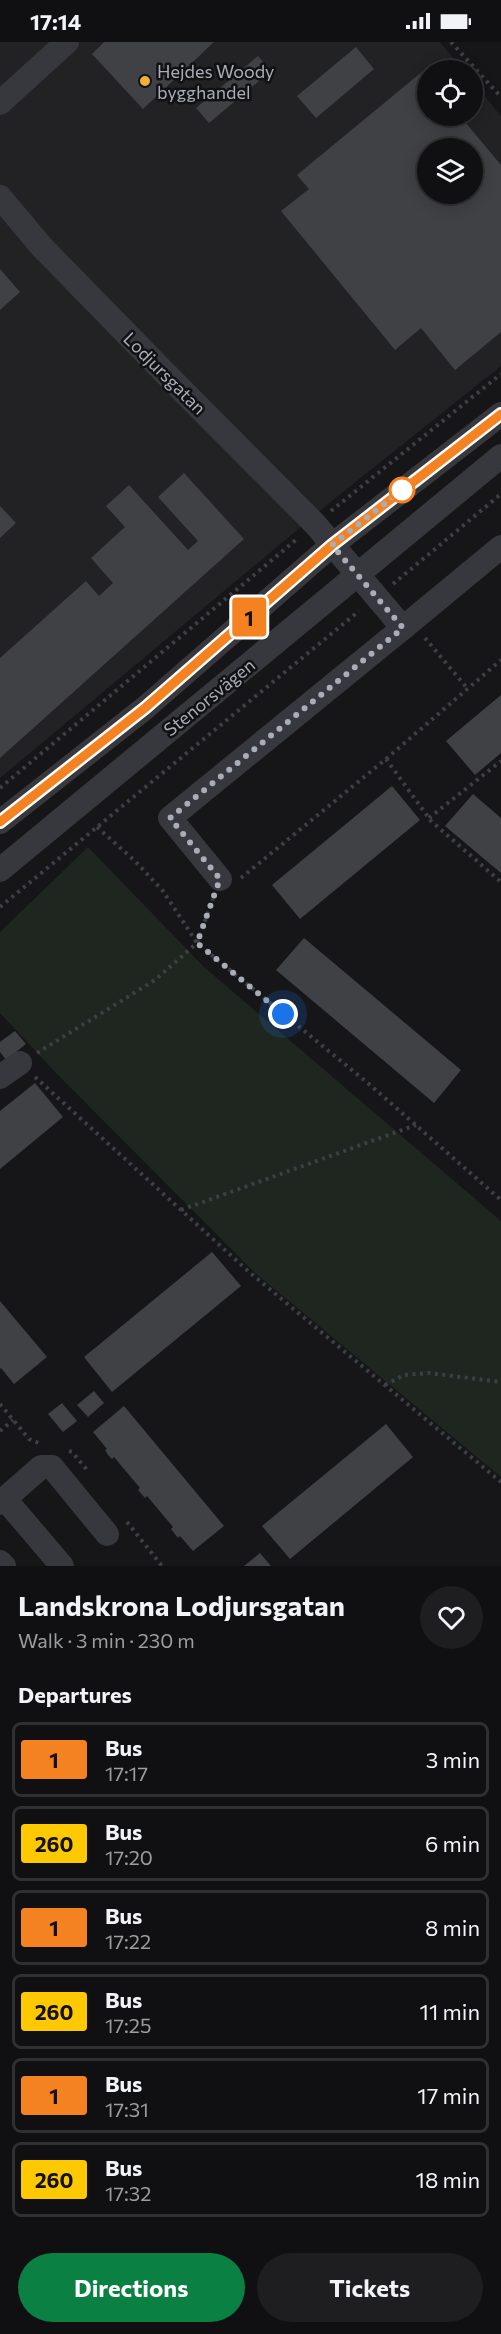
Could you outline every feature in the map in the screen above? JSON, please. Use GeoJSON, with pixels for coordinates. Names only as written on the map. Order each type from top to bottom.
{"type":"FeatureCollection","features":[{"type":"Feature","properties":{"kind":"street"},"geometry":{"type":"LineString","coordinates":[[0,103],[67,42]]}},
{"type":"Feature","properties":{"kind":"street","name":"Lodjursgatan"},"geometry":{"type":"LineString","coordinates":[[0,197],[90,297],[315,524],[376,598],[407,625]]}},
{"type":"Feature","properties":{"kind":"street","name":"Stenorsvägen"},"geometry":{"type":"LineString","coordinates":[[0,822],[145,708],[332,545],[501,414]]}},
{"type":"Feature","properties":{"kind":"street","name":"Stenorsvägen"},"geometry":{"type":"LineString","coordinates":[[0,870],[501,456]]}},
{"type":"Feature","properties":{"kind":"street"},"geometry":{"type":"LineString","coordinates":[[220,879],[170,818],[501,546]]}},
{"type":"Feature","properties":{"kind":"street"},"geometry":{"type":"LineString","coordinates":[[0,1077],[20,1063]]}},
{"type":"Feature","properties":{"kind":"street"},"geometry":{"type":"LineString","coordinates":[[62,1566],[4,1493],[41,1467],[52,1467],[107,1534]]}},
{"type":"Feature","properties":{"kind":"street"},"geometry":{"type":"LineString","coordinates":[[0,1562],[4,1566]]}},
{"type":"Feature","properties":{"kind":"path"},"geometry":{"type":"LineString","coordinates":[[451,42],[501,97]]}},
{"type":"Feature","properties":{"kind":"path"},"geometry":{"type":"LineString","coordinates":[[0,788],[315,524],[501,374]]}},
{"type":"Feature","properties":{"kind":"path"},"geometry":{"type":"LineString","coordinates":[[0,907],[501,494]]}},
{"type":"Feature","properties":{"kind":"path"},"geometry":{"type":"LineString","coordinates":[[407,625],[467,688]]}},
{"type":"Feature","properties":{"kind":"path"},"geometry":{"type":"LineString","coordinates":[[501,660],[386,759],[237,881],[220,879],[197,943],[155,980],[78,1030],[20,1063],[248,1271],[501,1482]]}},
{"type":"Feature","properties":{"kind":"path"},"geometry":{"type":"LineString","coordinates":[[386,759],[429,818],[501,882]]}},
{"type":"Feature","properties":{"kind":"path"},"geometry":{"type":"LineString","coordinates":[[429,818],[501,761]]}},
{"type":"Feature","properties":{"kind":"path"},"geometry":{"type":"LineString","coordinates":[[97,827],[136,862],[163,891],[197,943],[416,1125],[501,1200]]}},
{"type":"Feature","properties":{"kind":"path"},"geometry":{"type":"LineString","coordinates":[[181,1210],[416,1125]]}},
{"type":"Feature","properties":{"kind":"path"},"geometry":{"type":"LineString","coordinates":[[385,1385],[404,1375],[428,1373],[501,1382]]}},
{"type":"Feature","properties":{"kind":"path"},"geometry":{"type":"LineString","coordinates":[[0,1431],[13,1420]]}},
{"type":"Feature","properties":{"kind":"shaded area"},"geometry":{"type":"Polygon","coordinates":[[[0,42],[440,42],[455,60],[417,60],[417,126],[483,126],[483,94],[501,116],[501,366],[333,500],[0,778],[0,42]]]}},
{"type":"Feature","properties":{"kind":"shaded area"},"geometry":{"type":"Polygon","coordinates":[[[88,847],[204,967],[501,1221],[501,1477],[254,1272],[56,1073],[0,1013],[0,932],[88,847]]]}},
{"type":"Feature","properties":{"kind":"building","name":"Hejdes Woody bygghandel"},"geometry":{"type":"Polygon","coordinates":[[[104,42],[214,42],[143,109],[92,54],[104,42]]]}},
{"type":"Feature","properties":{"kind":"building"},"geometry":{"type":"Polygon","coordinates":[[[356,47],[374,69],[316,118],[297,96],[356,47]]]}},
{"type":"Feature","properties":{"kind":"building"},"geometry":{"type":"Polygon","coordinates":[[[258,56],[271,71],[209,123],[196,108],[258,56]]]}},
{"type":"Feature","properties":{"kind":"building"},"geometry":{"type":"Polygon","coordinates":[[[417,76],[417,126],[468,126],[478,138],[417,138],[417,204],[483,204],[483,143],[501,165],[501,332],[455,370],[421,328],[395,350],[281,211],[309,189],[297,175],[417,76]]]}},
{"type":"Feature","properties":{"kind":"building"},"geometry":{"type":"Polygon","coordinates":[[[0,269],[20,292],[0,310],[0,269]]]}},
{"type":"Feature","properties":{"kind":"building"},"geometry":{"type":"Polygon","coordinates":[[[184,473],[244,539],[0,758],[0,658],[86,581],[99,596],[113,583],[91,558],[125,527],[106,506],[129,485],[188,550],[198,541],[158,497],[184,473]]]}},
{"type":"Feature","properties":{"kind":"building"},"geometry":{"type":"Polygon","coordinates":[[[0,506],[16,523],[0,538],[0,506]]]}},
{"type":"Feature","properties":{"kind":"building"},"geometry":{"type":"Polygon","coordinates":[[[501,695],[501,753],[475,775],[446,741],[501,695]]]}},
{"type":"Feature","properties":{"kind":"building"},"geometry":{"type":"Polygon","coordinates":[[[392,786],[420,820],[300,919],[272,885],[392,786]]]}},
{"type":"Feature","properties":{"kind":"building"},"geometry":{"type":"Polygon","coordinates":[[[473,794],[501,818],[501,873],[445,826],[473,794]]]}},
{"type":"Feature","properties":{"kind":"building"},"geometry":{"type":"Polygon","coordinates":[[[304,938],[461,1070],[434,1103],[276,970],[304,938]]]}},
{"type":"Feature","properties":{"kind":"building"},"geometry":{"type":"Polygon","coordinates":[[[15,1031],[26,1044],[6,1060],[0,1052],[0,1042],[15,1031]]]}},
{"type":"Feature","properties":{"kind":"building"},"geometry":{"type":"Polygon","coordinates":[[[35,1083],[63,1117],[0,1169],[0,1111],[35,1083]]]}},
{"type":"Feature","properties":{"kind":"building"},"geometry":{"type":"Polygon","coordinates":[[[212,1252],[241,1286],[112,1392],[84,1357],[212,1252]]]}},
{"type":"Feature","properties":{"kind":"building"},"geometry":{"type":"Polygon","coordinates":[[[0,1301],[47,1357],[14,1384],[0,1369],[0,1301]]]}},
{"type":"Feature","properties":{"kind":"building"},"geometry":{"type":"Polygon","coordinates":[[[94,1391],[104,1403],[88,1417],[77,1405],[94,1391]]]}},
{"type":"Feature","properties":{"kind":"building"},"geometry":{"type":"Polygon","coordinates":[[[62,1403],[77,1421],[63,1432],[48,1414],[62,1403]]]}},
{"type":"Feature","properties":{"kind":"building"},"geometry":{"type":"Polygon","coordinates":[[[124,1406],[224,1526],[193,1551],[180,1536],[178,1538],[171,1529],[173,1527],[147,1496],[145,1498],[138,1490],[140,1488],[114,1457],[112,1459],[108,1455],[105,1450],[107,1449],[93,1432],[124,1406]]]}},
{"type":"Feature","properties":{"kind":"building"},"geometry":{"type":"Polygon","coordinates":[[[386,1424],[413,1457],[290,1559],[262,1526],[386,1424]]]}},
{"type":"Feature","properties":{"kind":"building"},"geometry":{"type":"Polygon","coordinates":[[[260,1553],[271,1566],[244,1566],[260,1553]]]}},
{"type":"Feature","properties":{"kind":"bus line","name":"1"},"geometry":{"type":"LineString","coordinates":[[0,822],[145,708],[332,545],[501,414]]}},
{"type":"Feature","properties":{"kind":"place","name":"Hejdes Woody bygghandel"},"geometry":{"type":"Point","coordinates":[145,81]}},
{"type":"Feature","properties":{"kind":"route"},"geometry":{"type":"LineString","coordinates":[[283,1014],[197,943],[220,879],[170,818],[403,628],[332,545],[402,490]]}}]}
